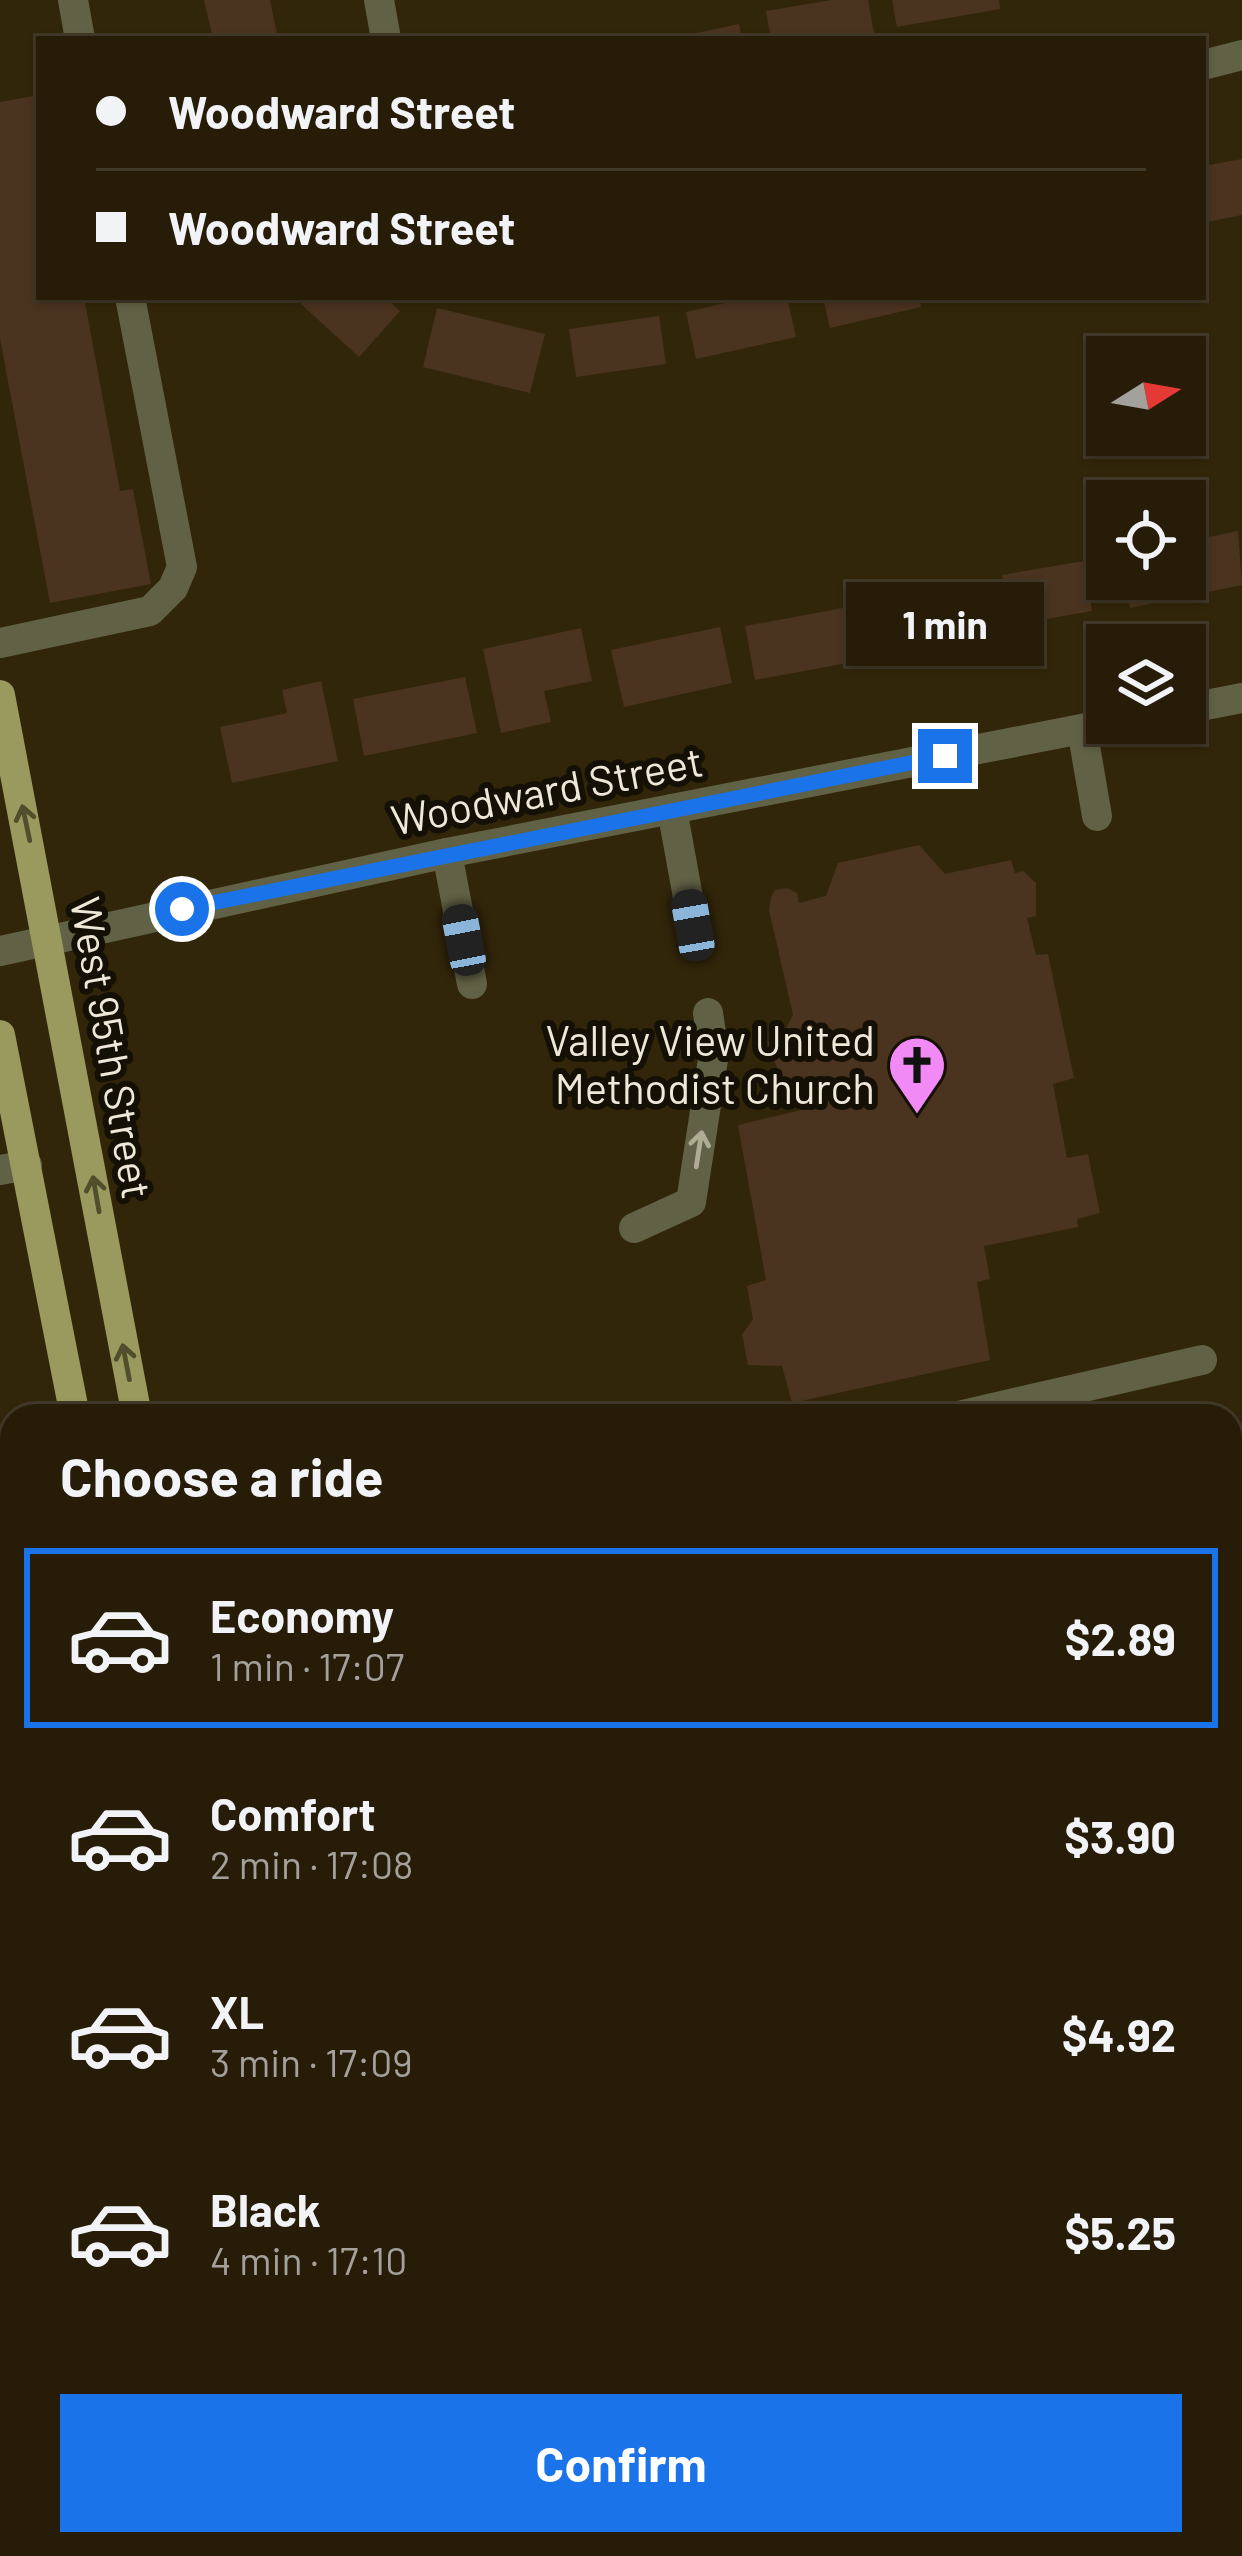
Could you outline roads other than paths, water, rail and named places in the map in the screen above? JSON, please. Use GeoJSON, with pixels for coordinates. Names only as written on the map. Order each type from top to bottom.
{"type":"FeatureCollection","features":[{"type":"Feature","properties":{"kind":"main road","name":"West 95th Street"},"geometry":{"type":"LineString","coordinates":[[0,695],[50,937],[135,1404]]}},
{"type":"Feature","properties":{"kind":"main road"},"geometry":{"type":"LineString","coordinates":[[0,1035],[13,1167],[72,1404]]}},
{"type":"Feature","properties":{"kind":"street"},"geometry":{"type":"LineString","coordinates":[[73,0],[79,36]]}},
{"type":"Feature","properties":{"kind":"street"},"geometry":{"type":"LineString","coordinates":[[379,0],[385,36]]}},
{"type":"Feature","properties":{"kind":"street"},"geometry":{"type":"LineString","coordinates":[[1206,64],[1242,55]]}},
{"type":"Feature","properties":{"kind":"street"},"geometry":{"type":"LineString","coordinates":[[0,643],[150,611],[173,588],[182,567],[131,300]]}},
{"type":"Feature","properties":{"kind":"street"},"geometry":{"type":"LineString","coordinates":[[1206,705],[1242,698]]}},
{"type":"Feature","properties":{"kind":"street","name":"Woodward Street"},"geometry":{"type":"LineString","coordinates":[[0,951],[447,853],[1086,728]]}},
{"type":"Feature","properties":{"kind":"street"},"geometry":{"type":"LineString","coordinates":[[1097,744],[1097,816]]}},
{"type":"Feature","properties":{"kind":"street"},"geometry":{"type":"LineString","coordinates":[[672,809],[693,925]]}},
{"type":"Feature","properties":{"kind":"street"},"geometry":{"type":"LineString","coordinates":[[447,853],[472,984]]}},
{"type":"Feature","properties":{"kind":"street"},"geometry":{"type":"LineString","coordinates":[[634,1228],[691,1202],[714,1053],[708,1012]]}},
{"type":"Feature","properties":{"kind":"street"},"geometry":{"type":"LineString","coordinates":[[1010,1404],[1202,1360]]}},
{"type":"Feature","properties":{"kind":"place","name":"Valley View United Methodist Church"},"geometry":{"type":"Point","coordinates":[917,1116]}}]}
